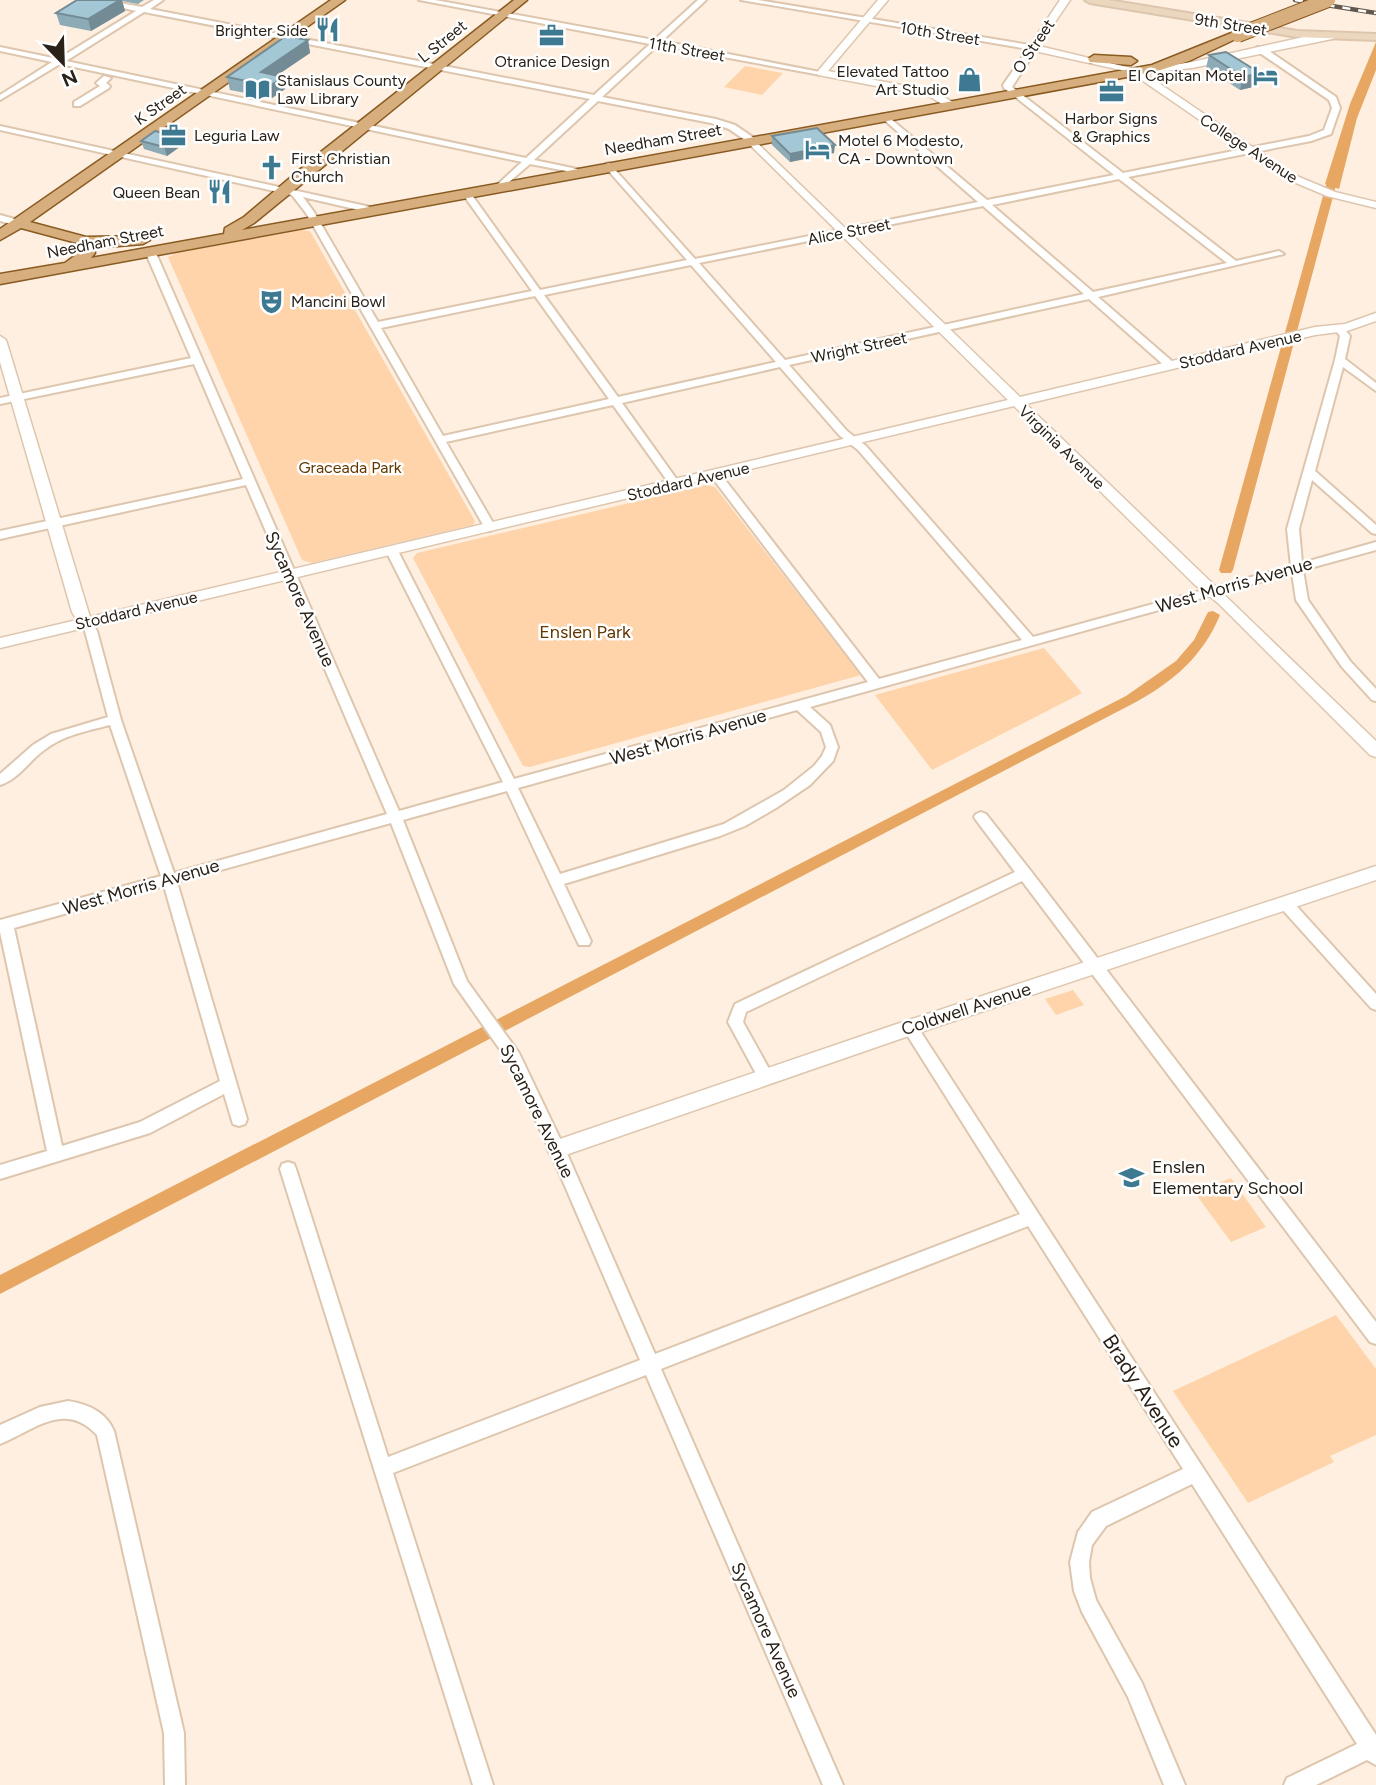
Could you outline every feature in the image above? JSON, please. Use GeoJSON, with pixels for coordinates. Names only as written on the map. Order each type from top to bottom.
{"type":"FeatureCollection","features":[{"type":"Feature","properties":{"kind":"main road","name":"K Street"},"geometry":{"type":"LineString","coordinates":[[0,236],[340,0]]}},
{"type":"Feature","properties":{"kind":"main road","name":"L Street"},"geometry":{"type":"LineString","coordinates":[[218,237],[290,192],[365,125],[521,0]]}},
{"type":"Feature","properties":{"kind":"main road","name":"9th Street"},"geometry":{"type":"LineString","coordinates":[[1090,0],[1267,30],[1332,36],[1376,34]]}},
{"type":"Feature","properties":{"kind":"main road"},"geometry":{"type":"LineString","coordinates":[[1137,70],[1308,0]]}},
{"type":"Feature","properties":{"kind":"main road"},"geometry":{"type":"LineString","coordinates":[[1137,70],[1176,62],[1328,0]]}},
{"type":"Feature","properties":{"kind":"main road"},"geometry":{"type":"LineString","coordinates":[[1267,30],[1376,34]]}},
{"type":"Feature","properties":{"kind":"main road"},"geometry":{"type":"LineString","coordinates":[[1094,59],[1136,60],[1198,43]]}},
{"type":"Feature","properties":{"kind":"main road","name":"Needham Street"},"geometry":{"type":"LineString","coordinates":[[0,279],[1137,70]]}},
{"type":"Feature","properties":{"kind":"main road"},"geometry":{"type":"LineString","coordinates":[[84,241],[130,242],[211,229],[230,224],[262,209]]}},
{"type":"Feature","properties":{"kind":"main road"},"geometry":{"type":"LineString","coordinates":[[19,223],[84,241],[150,251]]}},
{"type":"Feature","properties":{"kind":"main road"},"geometry":{"type":"LineString","coordinates":[[70,266],[88,253],[84,241]]}},
{"type":"Feature","properties":{"kind":"street"},"geometry":{"type":"LineString","coordinates":[[93,0],[723,124],[739,130],[751,140]]}},
{"type":"Feature","properties":{"kind":"street"},"geometry":{"type":"LineString","coordinates":[[0,98],[159,0]]}},
{"type":"Feature","properties":{"kind":"street","name":"11th Street"},"geometry":{"type":"LineString","coordinates":[[423,0],[932,94],[949,104]]}},
{"type":"Feature","properties":{"kind":"street"},"geometry":{"type":"LineString","coordinates":[[501,186],[657,43],[680,17],[702,0]]}},
{"type":"Feature","properties":{"kind":"street","name":"10th Street"},"geometry":{"type":"LineString","coordinates":[[745,0],[1033,48],[1137,70]]}},
{"type":"Feature","properties":{"kind":"street"},"geometry":{"type":"LineString","coordinates":[[821,73],[883,0]]}},
{"type":"Feature","properties":{"kind":"street","name":"O Street"},"geometry":{"type":"LineString","coordinates":[[1012,92],[1007,85],[1065,0]]}},
{"type":"Feature","properties":{"kind":"street"},"geometry":{"type":"LineString","coordinates":[[1260,49],[1267,39],[1267,30]]}},
{"type":"Feature","properties":{"kind":"street","name":"Needham Street"},"geometry":{"type":"LineString","coordinates":[[1137,70],[1177,67],[1332,36]]}},
{"type":"Feature","properties":{"kind":"street"},"geometry":{"type":"LineString","coordinates":[[0,49],[579,172]]}},
{"type":"Feature","properties":{"kind":"street","name":"Alice Street"},"geometry":{"type":"LineString","coordinates":[[374,326],[1249,151],[1328,132],[1336,108],[1333,99],[1260,49]]}},
{"type":"Feature","properties":{"kind":"street","name":"College Avenue"},"geometry":{"type":"LineString","coordinates":[[1137,70],[1288,176],[1339,197],[1376,205]]}},
{"type":"Feature","properties":{"kind":"street"},"geometry":{"type":"LineString","coordinates":[[77,104],[106,86],[100,83],[107,78]]}},
{"type":"Feature","properties":{"kind":"street"},"geometry":{"type":"LineString","coordinates":[[1012,92],[1234,264]]}},
{"type":"Feature","properties":{"kind":"street"},"geometry":{"type":"LineString","coordinates":[[885,116],[1170,365]]}},
{"type":"Feature","properties":{"kind":"street"},"geometry":{"type":"LineString","coordinates":[[0,128],[372,210]]}},
{"type":"Feature","properties":{"kind":"street","name":"Virginia Avenue"},"geometry":{"type":"LineString","coordinates":[[751,140],[1376,751]]}},
{"type":"Feature","properties":{"kind":"street"},"geometry":{"type":"LineString","coordinates":[[609,166],[1030,641]]}},
{"type":"Feature","properties":{"kind":"street"},"geometry":{"type":"LineString","coordinates":[[290,192],[303,200],[490,528]]}},
{"type":"Feature","properties":{"kind":"street"},"geometry":{"type":"LineString","coordinates":[[466,193],[676,484]]}},
{"type":"Feature","properties":{"kind":"street"},"geometry":{"type":"LineString","coordinates":[[0,218],[19,223]]}},
{"type":"Feature","properties":{"kind":"street","name":"Sycamore Avenue"},"geometry":{"type":"LineString","coordinates":[[150,251],[395,817],[461,984],[503,1039],[558,1149],[833,1785]]}},
{"type":"Feature","properties":{"kind":"street","name":"Wright Street"},"geometry":{"type":"LineString","coordinates":[[439,440],[1279,254]]}},
{"type":"Feature","properties":{"kind":"street","name":"Stoddard Avenue"},"geometry":{"type":"LineString","coordinates":[[0,643],[1304,333],[1339,328],[1376,317]]}},
{"type":"Feature","properties":{"kind":"street"},"geometry":{"type":"LineString","coordinates":[[1339,328],[1345,336],[1340,360],[1293,529],[1302,600],[1346,664],[1376,697]]}},
{"type":"Feature","properties":{"kind":"street"},"geometry":{"type":"LineString","coordinates":[[0,340],[79,612],[91,631],[115,720],[169,878],[239,1119]]}},
{"type":"Feature","properties":{"kind":"street"},"geometry":{"type":"LineString","coordinates":[[0,401],[198,360]]}},
{"type":"Feature","properties":{"kind":"street"},"geometry":{"type":"LineString","coordinates":[[1340,360],[1376,388]]}},
{"type":"Feature","properties":{"kind":"street"},"geometry":{"type":"LineString","coordinates":[[1308,471],[1376,531]]}},
{"type":"Feature","properties":{"kind":"street"},"geometry":{"type":"LineString","coordinates":[[715,474],[876,683]]}},
{"type":"Feature","properties":{"kind":"street"},"geometry":{"type":"LineString","coordinates":[[0,536],[249,481]]}},
{"type":"Feature","properties":{"kind":"street","name":"West Morris Avenue"},"geometry":{"type":"LineString","coordinates":[[3,925],[1376,546]]}},
{"type":"Feature","properties":{"kind":"street"},"geometry":{"type":"LineString","coordinates":[[392,551],[511,786],[584,941]]}},
{"type":"Feature","properties":{"kind":"street"},"geometry":{"type":"LineString","coordinates":[[555,881],[730,827],[779,800],[816,772],[832,747],[829,734],[817,718],[800,706]]}},
{"type":"Feature","properties":{"kind":"street"},"geometry":{"type":"LineString","coordinates":[[0,780],[21,767],[36,750],[60,734],[115,720]]}},
{"type":"Feature","properties":{"kind":"street"},"geometry":{"type":"LineString","coordinates":[[981,817],[1376,1336]]}},
{"type":"Feature","properties":{"kind":"street","name":"Coldwell Avenue"},"geometry":{"type":"LineString","coordinates":[[558,1149],[910,1027],[1376,873]]}},
{"type":"Feature","properties":{"kind":"street"},"geometry":{"type":"LineString","coordinates":[[765,1076],[735,1022],[740,1008],[1025,874]]}},
{"type":"Feature","properties":{"kind":"street"},"geometry":{"type":"LineString","coordinates":[[1286,904],[1376,1004]]}},
{"type":"Feature","properties":{"kind":"street"},"geometry":{"type":"LineString","coordinates":[[3,925],[56,1154]]}},
{"type":"Feature","properties":{"kind":"street","name":"Brady Avenue"},"geometry":{"type":"LineString","coordinates":[[910,1027],[1374,1749]]}},
{"type":"Feature","properties":{"kind":"street"},"geometry":{"type":"LineString","coordinates":[[0,1172],[144,1128],[228,1084]]}},
{"type":"Feature","properties":{"kind":"street"},"geometry":{"type":"LineString","coordinates":[[288,1169],[483,1785]]}},
{"type":"Feature","properties":{"kind":"street"},"geometry":{"type":"LineString","coordinates":[[383,1468],[1031,1217]]}},
{"type":"Feature","properties":{"kind":"street"},"geometry":{"type":"LineString","coordinates":[[0,1435],[30,1418],[61,1409],[89,1415],[105,1431],[174,1733],[175,1785]]}},
{"type":"Feature","properties":{"kind":"street"},"geometry":{"type":"LineString","coordinates":[[1175,1785],[1136,1691],[1090,1605],[1080,1579],[1079,1557],[1082,1543],[1099,1519],[1195,1473]]}},
{"type":"Feature","properties":{"kind":"street"},"geometry":{"type":"LineString","coordinates":[[1294,1785],[1374,1749]]}},
{"type":"Feature","properties":{"kind":"green space"},"geometry":{"type":"Polygon","coordinates":[[[745,66],[783,73],[762,95],[724,87],[745,66]]]}},
{"type":"Feature","properties":{"kind":"green space","name":"Graceada Park"},"geometry":{"type":"Polygon","coordinates":[[[301,230],[310,231],[475,521],[473,525],[312,563],[302,560],[168,257],[176,253],[301,230]]]}},
{"type":"Feature","properties":{"kind":"green space","name":"Enslen Park"},"geometry":{"type":"Polygon","coordinates":[[[706,485],[715,487],[861,675],[530,767],[523,766],[413,558],[417,553],[706,485]]]}},
{"type":"Feature","properties":{"kind":"green space"},"geometry":{"type":"Polygon","coordinates":[[[1044,648],[1082,693],[932,770],[875,695],[1044,648]]]}},
{"type":"Feature","properties":{"kind":"green space"},"geometry":{"type":"Polygon","coordinates":[[[1073,990],[1084,1005],[1056,1015],[1045,999],[1073,990]]]}},
{"type":"Feature","properties":{"kind":"green space"},"geometry":{"type":"Polygon","coordinates":[[[1231,1178],[1266,1227],[1231,1242],[1195,1193],[1231,1178]]]}},
{"type":"Feature","properties":{"kind":"green space"},"geometry":{"type":"Polygon","coordinates":[[[1336,1315],[1376,1369],[1376,1435],[1330,1456],[1334,1462],[1248,1503],[1173,1391],[1336,1315]]]}},
{"type":"Feature","properties":{"kind":"shaded area"},"geometry":{"type":"Polygon","coordinates":[[[1376,42],[1376,70],[1357,118],[1339,189],[1325,184],[1350,104],[1376,42]]]}},
{"type":"Feature","properties":{"kind":"building"},"geometry":{"type":"Polygon","coordinates":[[[77,0],[120,0],[88,19],[56,13],[77,0]]]}},
{"type":"Feature","properties":{"kind":"building"},"geometry":{"type":"Polygon","coordinates":[[[286,36],[308,40],[261,72],[283,77],[270,86],[227,77],[286,36]]]}},
{"type":"Feature","properties":{"kind":"building"},"geometry":{"type":"Polygon","coordinates":[[[1226,52],[1260,73],[1243,77],[1209,55],[1226,52]]]}},
{"type":"Feature","properties":{"kind":"building"},"geometry":{"type":"Polygon","coordinates":[[[817,128],[835,145],[790,154],[772,136],[817,128]]]}},
{"type":"Feature","properties":{"kind":"building"},"geometry":{"type":"Polygon","coordinates":[[[155,131],[179,137],[164,147],[141,141],[155,131]]]}},
{"type":"Feature","properties":{"kind":"waterway"},"geometry":{"type":"LineString","coordinates":[[1226,570],[1336,167]]}},
{"type":"Feature","properties":{"kind":"waterway"},"geometry":{"type":"LineString","coordinates":[[0,1285],[1131,699],[1181,665],[1200,642],[1213,615]]}},
{"type":"Feature","properties":{"kind":"railway"},"geometry":{"type":"LineString","coordinates":[[1295,0],[1376,13]]}},
{"type":"Feature","properties":{"kind":"place","name":"Brighter Side"},"geometry":{"type":"Point","coordinates":[328,30]}},
{"type":"Feature","properties":{"kind":"place","name":"Otranice Design"},"geometry":{"type":"Point","coordinates":[552,35]}},
{"type":"Feature","properties":{"kind":"place","name":"El Capitan Motel"},"geometry":{"type":"Point","coordinates":[1266,75]}},
{"type":"Feature","properties":{"kind":"place","name":"Elevated Tattoo Art Studio"},"geometry":{"type":"Point","coordinates":[969,80]}},
{"type":"Feature","properties":{"kind":"place","name":"Stanislaus County Law Library"},"geometry":{"type":"Point","coordinates":[257,89]}},
{"type":"Feature","properties":{"kind":"place","name":"Harbor Signs & Graphics"},"geometry":{"type":"Point","coordinates":[1111,92]}},
{"type":"Feature","properties":{"kind":"place","name":"Leguria Law"},"geometry":{"type":"Point","coordinates":[174,135]}},
{"type":"Feature","properties":{"kind":"place","name":"Motel 6 Modesto, CA - Downtown"},"geometry":{"type":"Point","coordinates":[818,149]}},
{"type":"Feature","properties":{"kind":"place","name":"First Christian Church"},"geometry":{"type":"Point","coordinates":[271,167]}},
{"type":"Feature","properties":{"kind":"place","name":"Queen Bean"},"geometry":{"type":"Point","coordinates":[220,192]}},
{"type":"Feature","properties":{"kind":"place","name":"Mancini Bowl"},"geometry":{"type":"Point","coordinates":[271,301]}},
{"type":"Feature","properties":{"kind":"place","name":"Enslen Elementary School"},"geometry":{"type":"Point","coordinates":[1132,1177]}}]}
